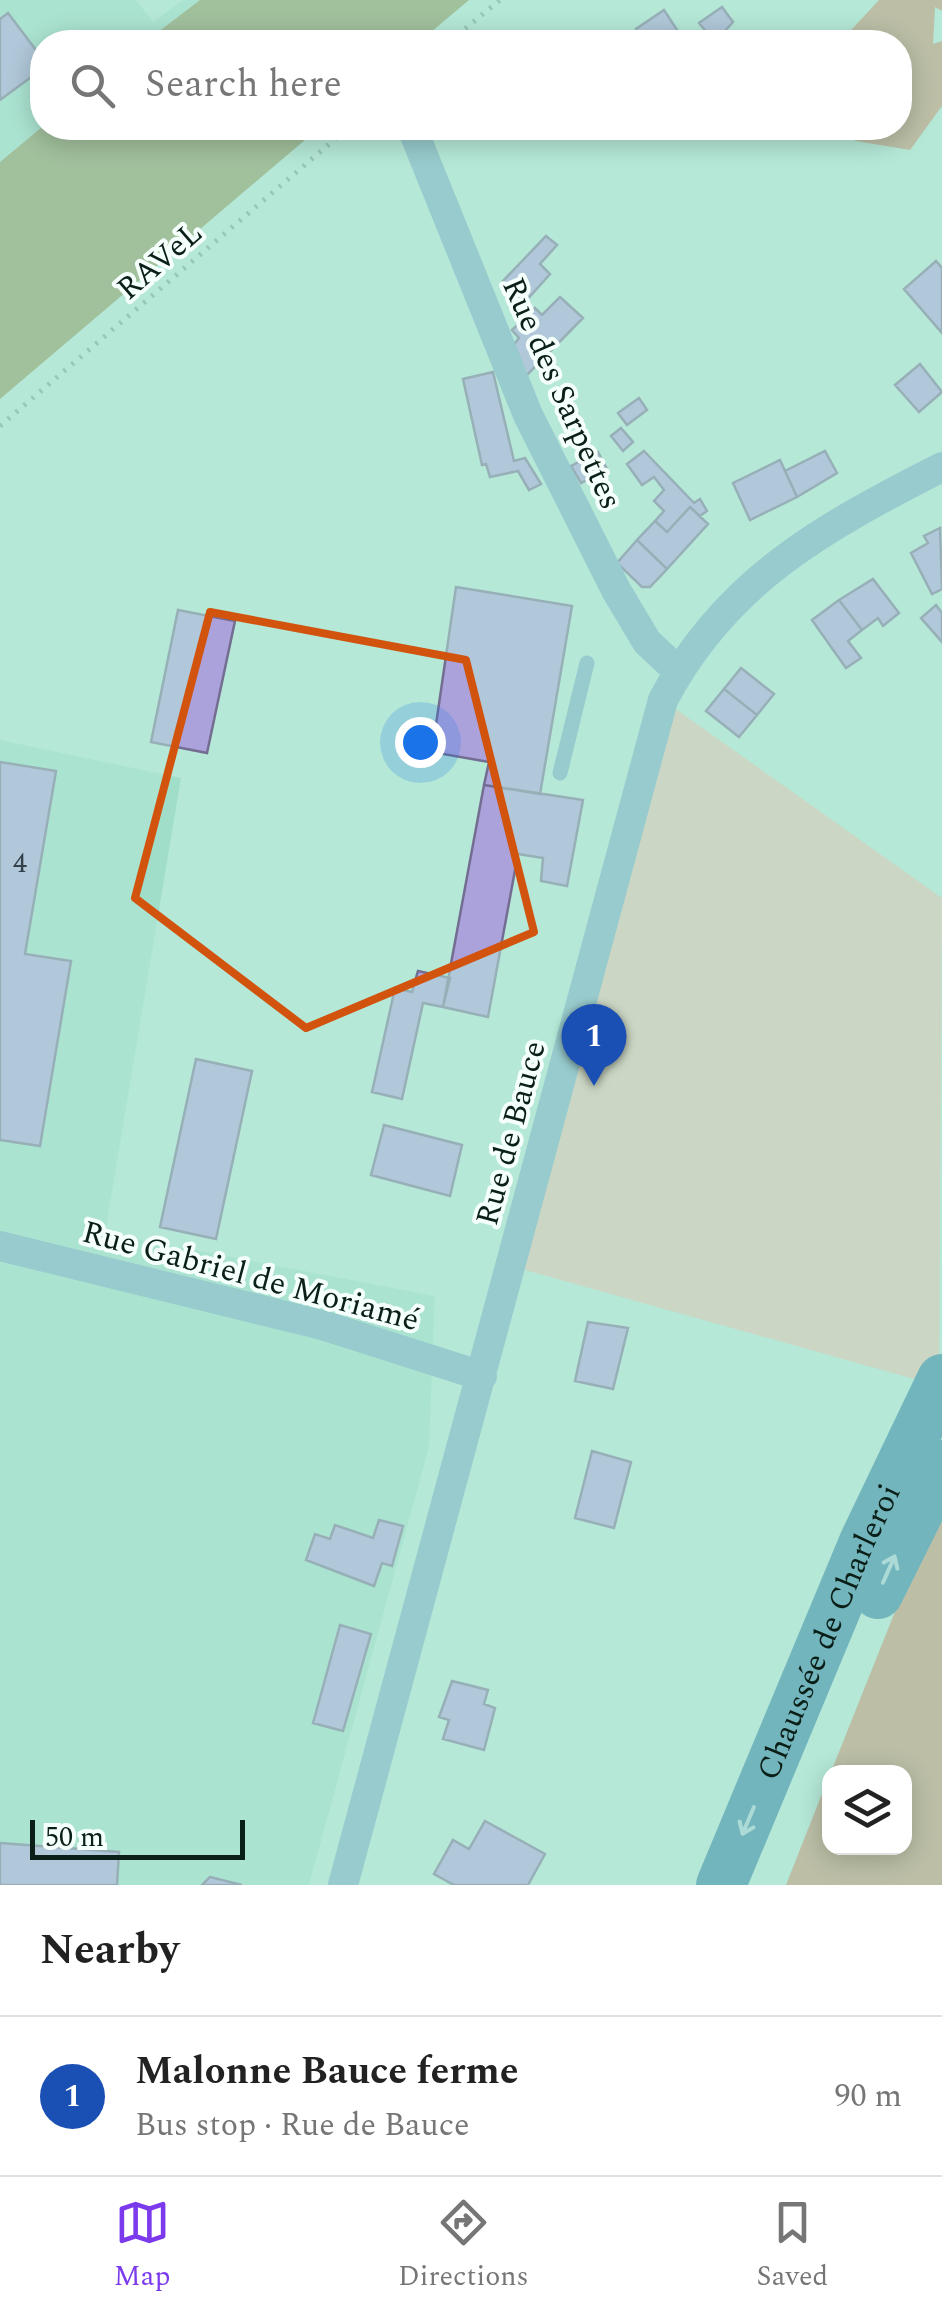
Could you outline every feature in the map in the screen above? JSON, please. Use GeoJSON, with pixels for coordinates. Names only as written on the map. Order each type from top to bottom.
{"type":"FeatureCollection","features":[{"type":"Feature","properties":{"kind":"main road","name":"Chaussée de Charleroi"},"geometry":{"type":"LineString","coordinates":[[722,1885],[864,1542],[942,1379]]}},
{"type":"Feature","properties":{"kind":"main road","name":"Chaussée de Charleroi"},"geometry":{"type":"LineString","coordinates":[[757,1885],[890,1565],[942,1465]]}},
{"type":"Feature","properties":{"kind":"street","name":"Rue des Sarpettes"},"geometry":{"type":"LineString","coordinates":[[417,140],[528,415],[616,590],[647,642],[678,671]]}},
{"type":"Feature","properties":{"kind":"street","name":"Rue de Bauce"},"geometry":{"type":"LineString","coordinates":[[343,1885],[663,700],[678,671],[727,606],[789,551],[942,467]]}},
{"type":"Feature","properties":{"kind":"street","name":"Rue Gabriel de Moriamé"},"geometry":{"type":"LineString","coordinates":[[0,1246],[322,1324],[482,1376]]}},
{"type":"Feature","properties":{"kind":"lane"},"geometry":{"type":"LineString","coordinates":[[560,773],[587,663]]}},
{"type":"Feature","properties":{"kind":"path"},"geometry":{"type":"LineString","coordinates":[[464,30],[500,0]]}},
{"type":"Feature","properties":{"kind":"path","name":"RAVeL"},"geometry":{"type":"LineString","coordinates":[[0,426],[334,140]]}},
{"type":"Feature","properties":{"kind":"highlighted area"},"geometry":{"type":"Polygon","coordinates":[[[210,612],[466,660],[534,932],[306,1028],[135,898],[210,612]]]}},
{"type":"Feature","properties":{"kind":"shaded area"},"geometry":{"type":"Polygon","coordinates":[[[0,0],[136,0],[153,22],[183,0],[200,0],[161,30],[30,30],[30,137],[0,162],[0,0]]]}},
{"type":"Feature","properties":{"kind":"shaded area"},"geometry":{"type":"Polygon","coordinates":[[[200,0],[469,0],[433,30],[161,30],[200,0]]]}},
{"type":"Feature","properties":{"kind":"shaded area"},"geometry":{"type":"Polygon","coordinates":[[[879,0],[942,0],[942,11],[935,7],[933,44],[942,41],[942,106],[910,150],[854,140],[912,140],[912,30],[851,30],[879,0]]]}},
{"type":"Feature","properties":{"kind":"shaded area"},"geometry":{"type":"Polygon","coordinates":[[[30,137],[305,140],[0,399],[0,162],[30,137]]]}},
{"type":"Feature","properties":{"kind":"shaded area"},"geometry":{"type":"Polygon","coordinates":[[[663,700],[942,898],[939,1386],[511,1266],[663,700]]]}},
{"type":"Feature","properties":{"kind":"shaded area"},"geometry":{"type":"Polygon","coordinates":[[[0,740],[181,778],[105,1233],[435,1296],[429,1447],[309,1885],[0,1885],[0,740]]]}},
{"type":"Feature","properties":{"kind":"shaded area"},"geometry":{"type":"Polygon","coordinates":[[[942,1510],[942,1885],[786,1885],[822,1794],[822,1855],[912,1855],[912,1765],[834,1765],[910,1574],[942,1510]]]}},
{"type":"Feature","properties":{"kind":"building"},"geometry":{"type":"Polygon","coordinates":[[[722,7],[733,22],[726,30],[705,30],[699,23],[722,7]]]}},
{"type":"Feature","properties":{"kind":"building"},"geometry":{"type":"Polygon","coordinates":[[[664,10],[677,30],[636,30],[664,10]]]}},
{"type":"Feature","properties":{"kind":"building"},"geometry":{"type":"Polygon","coordinates":[[[8,13],[30,42],[30,78],[0,100],[0,19],[8,13]]]}},
{"type":"Feature","properties":{"kind":"building"},"geometry":{"type":"Polygon","coordinates":[[[546,236],[557,245],[540,264],[550,274],[525,302],[503,281],[546,236]]]}},
{"type":"Feature","properties":{"kind":"building"},"geometry":{"type":"Polygon","coordinates":[[[936,261],[942,268],[942,333],[904,289],[936,261]]]}},
{"type":"Feature","properties":{"kind":"building"},"geometry":{"type":"Polygon","coordinates":[[[560,297],[583,318],[524,378],[512,347],[519,338],[512,330],[535,308],[542,315],[560,297]]]}},
{"type":"Feature","properties":{"kind":"building"},"geometry":{"type":"Polygon","coordinates":[[[920,364],[942,392],[919,412],[895,385],[920,364]]]}},
{"type":"Feature","properties":{"kind":"building"},"geometry":{"type":"Polygon","coordinates":[[[493,372],[514,461],[525,458],[541,484],[529,490],[518,471],[490,477],[486,464],[482,465],[463,379],[493,372]]]}},
{"type":"Feature","properties":{"kind":"building"},"geometry":{"type":"Polygon","coordinates":[[[639,398],[647,410],[627,425],[618,413],[639,398]]]}},
{"type":"Feature","properties":{"kind":"building"},"geometry":{"type":"Polygon","coordinates":[[[621,428],[633,442],[623,451],[611,436],[621,428]]]}},
{"type":"Feature","properties":{"kind":"building"},"geometry":{"type":"Polygon","coordinates":[[[644,451],[694,503],[700,499],[707,511],[700,516],[690,507],[667,532],[655,521],[664,511],[654,501],[664,490],[654,477],[642,485],[627,464],[644,451]]]}},
{"type":"Feature","properties":{"kind":"building"},"geometry":{"type":"Polygon","coordinates":[[[825,451],[837,473],[797,497],[785,471],[825,451]]]}},
{"type":"Feature","properties":{"kind":"building"},"geometry":{"type":"Polygon","coordinates":[[[598,452],[607,469],[581,483],[571,466],[598,452]]]}},
{"type":"Feature","properties":{"kind":"building"},"geometry":{"type":"Polygon","coordinates":[[[780,460],[797,497],[750,520],[733,483],[780,460]]]}},
{"type":"Feature","properties":{"kind":"building"},"geometry":{"type":"Polygon","coordinates":[[[690,507],[708,524],[667,569],[637,540],[655,521],[667,532],[690,507]]]}},
{"type":"Feature","properties":{"kind":"building"},"geometry":{"type":"Polygon","coordinates":[[[940,528],[942,589],[932,594],[911,553],[928,543],[924,536],[940,528]]]}},
{"type":"Feature","properties":{"kind":"building"},"geometry":{"type":"Polygon","coordinates":[[[637,540],[667,569],[650,587],[642,587],[617,563],[637,540]]]}},
{"type":"Feature","properties":{"kind":"building"},"geometry":{"type":"Polygon","coordinates":[[[873,579],[899,613],[883,626],[878,618],[862,630],[839,600],[873,579]]]}},
{"type":"Feature","properties":{"kind":"building"},"geometry":{"type":"Polygon","coordinates":[[[456,587],[572,606],[540,794],[484,785],[489,762],[432,752],[456,587]]]}},
{"type":"Feature","properties":{"kind":"building"},"geometry":{"type":"Polygon","coordinates":[[[839,600],[862,630],[848,641],[861,658],[846,668],[812,620],[839,600]]]}},
{"type":"Feature","properties":{"kind":"building"},"geometry":{"type":"Polygon","coordinates":[[[936,605],[942,613],[942,642],[921,618],[936,605]]]}},
{"type":"Feature","properties":{"kind":"building"},"geometry":{"type":"Polygon","coordinates":[[[178,610],[235,621],[207,753],[151,742],[178,610]]]}},
{"type":"Feature","properties":{"kind":"building"},"geometry":{"type":"Polygon","coordinates":[[[741,668],[774,694],[757,715],[724,689],[741,668]]]}},
{"type":"Feature","properties":{"kind":"building"},"geometry":{"type":"Polygon","coordinates":[[[724,689],[757,715],[739,737],[706,711],[724,689]]]}},
{"type":"Feature","properties":{"kind":"building"},"geometry":{"type":"Polygon","coordinates":[[[0,762],[56,771],[25,954],[71,961],[40,1146],[0,1140],[0,762]]]}},
{"type":"Feature","properties":{"kind":"building"},"geometry":{"type":"Polygon","coordinates":[[[484,785],[583,800],[567,886],[541,881],[543,858],[518,854],[488,1017],[443,1007],[484,785]]]}},
{"type":"Feature","properties":{"kind":"building"},"geometry":{"type":"Polygon","coordinates":[[[418,971],[450,978],[443,1007],[423,1003],[402,1099],[372,1092],[395,988],[412,992],[418,971]]]}},
{"type":"Feature","properties":{"kind":"building"},"geometry":{"type":"Polygon","coordinates":[[[196,1059],[252,1071],[216,1239],[160,1227],[196,1059]]]}},
{"type":"Feature","properties":{"kind":"building"},"geometry":{"type":"Polygon","coordinates":[[[384,1125],[462,1145],[450,1196],[371,1175],[384,1125]]]}},
{"type":"Feature","properties":{"kind":"building"},"geometry":{"type":"Polygon","coordinates":[[[588,1322],[628,1328],[613,1389],[575,1381],[588,1322]]]}},
{"type":"Feature","properties":{"kind":"building"},"geometry":{"type":"Polygon","coordinates":[[[592,1451],[631,1462],[614,1528],[575,1518],[592,1451]]]}},
{"type":"Feature","properties":{"kind":"building"},"geometry":{"type":"Polygon","coordinates":[[[379,1520],[403,1526],[392,1566],[382,1563],[374,1586],[306,1560],[315,1534],[330,1539],[335,1525],[373,1538],[379,1520]]]}},
{"type":"Feature","properties":{"kind":"building"},"geometry":{"type":"Polygon","coordinates":[[[340,1625],[371,1634],[343,1731],[313,1723],[340,1625]]]}},
{"type":"Feature","properties":{"kind":"building"},"geometry":{"type":"Polygon","coordinates":[[[452,1681],[488,1690],[484,1704],[495,1708],[484,1750],[443,1739],[449,1720],[439,1717],[452,1681]]]}},
{"type":"Feature","properties":{"kind":"building"},"geometry":{"type":"Polygon","coordinates":[[[485,1821],[545,1854],[528,1885],[454,1885],[434,1874],[453,1840],[469,1849],[485,1821]]]}},
{"type":"Feature","properties":{"kind":"building"},"geometry":{"type":"Polygon","coordinates":[[[0,1843],[119,1852],[117,1885],[0,1885],[0,1843]]]}},
{"type":"Feature","properties":{"kind":"building"},"geometry":{"type":"Polygon","coordinates":[[[210,1877],[242,1885],[202,1885],[210,1877]]]}},
{"type":"Feature","properties":{"kind":"place","name":"Malonne Bauce ferme"},"geometry":{"type":"Point","coordinates":[594,1086]}}]}
